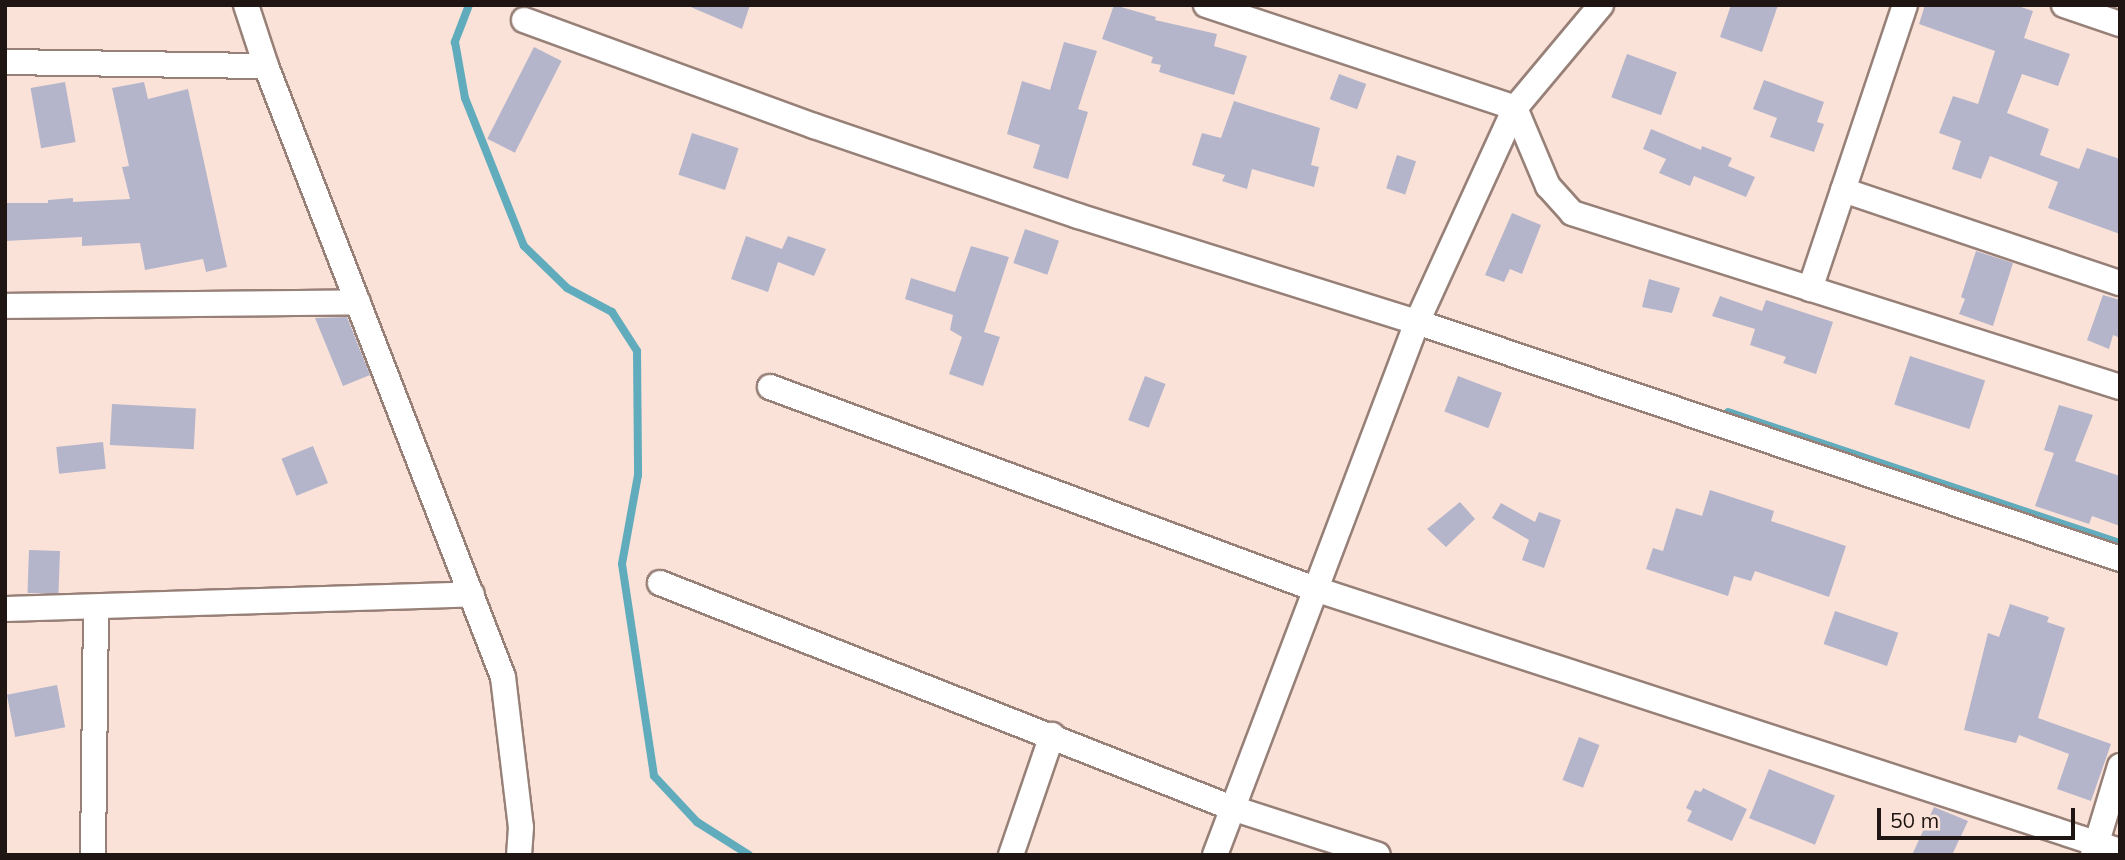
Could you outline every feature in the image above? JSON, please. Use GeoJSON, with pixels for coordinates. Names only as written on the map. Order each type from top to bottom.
{"type":"FeatureCollection","features":[{"type":"Feature","properties":{"kind":"street"},"geometry":{"type":"LineString","coordinates":[[246,5],[266,66],[503,677],[521,827],[519,855]]}},
{"type":"Feature","properties":{"kind":"street"},"geometry":{"type":"LineString","coordinates":[[1206,5],[1516,108],[1548,186],[1572,213],[2120,387]]}},
{"type":"Feature","properties":{"kind":"street"},"geometry":{"type":"LineString","coordinates":[[1215,855],[1417,322],[1516,108],[1601,5]]}},
{"type":"Feature","properties":{"kind":"street"},"geometry":{"type":"LineString","coordinates":[[1810,289],[1905,5]]}},
{"type":"Feature","properties":{"kind":"street"},"geometry":{"type":"LineString","coordinates":[[2064,5],[2120,24]]}},
{"type":"Feature","properties":{"kind":"street"},"geometry":{"type":"LineString","coordinates":[[524,20],[814,125],[1078,216],[1417,322],[2120,559]]}},
{"type":"Feature","properties":{"kind":"street"},"geometry":{"type":"LineString","coordinates":[[5,62],[266,66]]}},
{"type":"Feature","properties":{"kind":"street"},"geometry":{"type":"LineString","coordinates":[[1843,190],[2120,283]]}},
{"type":"Feature","properties":{"kind":"street"},"geometry":{"type":"LineString","coordinates":[[5,306],[358,302]]}},
{"type":"Feature","properties":{"kind":"street"},"geometry":{"type":"LineString","coordinates":[[770,387],[1315,589],[2094,849],[2120,851]]}},
{"type":"Feature","properties":{"kind":"street"},"geometry":{"type":"LineString","coordinates":[[660,583],[1232,808],[1378,855]]}},
{"type":"Feature","properties":{"kind":"street"},"geometry":{"type":"LineString","coordinates":[[5,609],[472,594]]}},
{"type":"Feature","properties":{"kind":"street"},"geometry":{"type":"LineString","coordinates":[[93,855],[96,607]]}},
{"type":"Feature","properties":{"kind":"street"},"geometry":{"type":"LineString","coordinates":[[1011,855],[1052,736]]}},
{"type":"Feature","properties":{"kind":"street"},"geometry":{"type":"LineString","coordinates":[[2094,849],[2120,766]]}},
{"type":"Feature","properties":{"kind":"building"},"geometry":{"type":"Polygon","coordinates":[[[686,5],[750,5],[742,29],[686,5]]]}},
{"type":"Feature","properties":{"kind":"building"},"geometry":{"type":"Polygon","coordinates":[[[1114,5],[1156,17],[1155,20],[1217,34],[1214,46],[1247,56],[1234,95],[1159,72],[1161,65],[1151,63],[1153,57],[1102,39],[1114,5]]]}},
{"type":"Feature","properties":{"kind":"building"},"geometry":{"type":"Polygon","coordinates":[[[1731,5],[1778,5],[1762,52],[1720,37],[1731,5]]]}},
{"type":"Feature","properties":{"kind":"building"},"geometry":{"type":"Polygon","coordinates":[[[1925,5],[2015,5],[2033,11],[2024,38],[2070,54],[2058,86],[2022,74],[2007,113],[2049,129],[2040,155],[2079,169],[2087,148],[2120,159],[2120,234],[2048,208],[2058,182],[1990,156],[1981,179],[1952,169],[1961,141],[1939,133],[1953,96],[1978,104],[1995,51],[1919,24],[1925,5]]]}},
{"type":"Feature","properties":{"kind":"building"},"geometry":{"type":"Polygon","coordinates":[[[1064,42],[1097,51],[1078,109],[1088,112],[1068,179],[1033,168],[1040,145],[1007,134],[1022,81],[1050,90],[1064,42]]]}},
{"type":"Feature","properties":{"kind":"building"},"geometry":{"type":"Polygon","coordinates":[[[534,47],[562,61],[515,153],[487,139],[534,47]]]}},
{"type":"Feature","properties":{"kind":"building"},"geometry":{"type":"Polygon","coordinates":[[[1627,54],[1677,72],[1661,115],[1611,97],[1627,54]]]}},
{"type":"Feature","properties":{"kind":"building"},"geometry":{"type":"Polygon","coordinates":[[[1339,74],[1366,84],[1357,109],[1330,99],[1339,74]]]}},
{"type":"Feature","properties":{"kind":"building"},"geometry":{"type":"Polygon","coordinates":[[[1764,80],[1824,102],[1817,122],[1824,124],[1814,152],[1770,137],[1777,118],[1753,109],[1764,80]]]}},
{"type":"Feature","properties":{"kind":"building"},"geometry":{"type":"Polygon","coordinates":[[[65,82],[76,142],[41,148],[31,88],[65,82]]]}},
{"type":"Feature","properties":{"kind":"building"},"geometry":{"type":"Polygon","coordinates":[[[144,82],[148,99],[188,89],[227,267],[206,272],[203,259],[145,270],[140,243],[82,246],[82,237],[5,241],[5,203],[48,203],[48,200],[73,198],[73,202],[130,199],[122,167],[129,166],[112,88],[144,82]]]}},
{"type":"Feature","properties":{"kind":"building"},"geometry":{"type":"Polygon","coordinates":[[[1234,101],[1320,128],[1311,165],[1319,167],[1314,187],[1252,169],[1247,189],[1222,181],[1225,175],[1192,165],[1202,133],[1221,138],[1234,101]]]}},
{"type":"Feature","properties":{"kind":"building"},"geometry":{"type":"Polygon","coordinates":[[[1651,129],[1701,150],[1702,146],[1732,158],[1728,166],[1755,177],[1746,197],[1694,176],[1690,186],[1659,173],[1666,159],[1643,149],[1651,129]]]}},
{"type":"Feature","properties":{"kind":"building"},"geometry":{"type":"Polygon","coordinates":[[[692,133],[739,148],[725,190],[678,175],[692,133]]]}},
{"type":"Feature","properties":{"kind":"building"},"geometry":{"type":"Polygon","coordinates":[[[1397,155],[1416,161],[1405,194],[1386,188],[1397,155]]]}},
{"type":"Feature","properties":{"kind":"building"},"geometry":{"type":"Polygon","coordinates":[[[1512,213],[1541,225],[1522,274],[1510,269],[1504,282],[1485,275],[1512,213]]]}},
{"type":"Feature","properties":{"kind":"building"},"geometry":{"type":"Polygon","coordinates":[[[1025,229],[1059,241],[1047,275],[1013,263],[1025,229]]]}},
{"type":"Feature","properties":{"kind":"building"},"geometry":{"type":"Polygon","coordinates":[[[746,236],[782,249],[788,236],[826,249],[814,276],[778,262],[768,292],[731,279],[746,236]]]}},
{"type":"Feature","properties":{"kind":"building"},"geometry":{"type":"Polygon","coordinates":[[[971,246],[1009,257],[984,332],[1000,337],[983,386],[949,374],[962,337],[950,330],[953,315],[905,299],[911,278],[955,292],[971,246]]]}},
{"type":"Feature","properties":{"kind":"building"},"geometry":{"type":"Polygon","coordinates":[[[1976,251],[2013,263],[1993,326],[1959,314],[1965,299],[1961,297],[1976,251]]]}},
{"type":"Feature","properties":{"kind":"building"},"geometry":{"type":"Polygon","coordinates":[[[1649,279],[1680,288],[1672,313],[1642,307],[1649,279]]]}},
{"type":"Feature","properties":{"kind":"building"},"geometry":{"type":"Polygon","coordinates":[[[2103,295],[2120,300],[2120,338],[2113,335],[2109,349],[2087,340],[2103,295]]]}},
{"type":"Feature","properties":{"kind":"building"},"geometry":{"type":"Polygon","coordinates":[[[1720,296],[1762,311],[1766,300],[1833,322],[1816,374],[1783,363],[1786,357],[1750,345],[1755,329],[1712,316],[1720,296]]]}},
{"type":"Feature","properties":{"kind":"building"},"geometry":{"type":"Polygon","coordinates":[[[347,317],[370,375],[343,386],[315,318],[347,317]]]}},
{"type":"Feature","properties":{"kind":"building"},"geometry":{"type":"Polygon","coordinates":[[[1910,356],[1985,380],[1969,429],[1894,405],[1910,356]]]}},
{"type":"Feature","properties":{"kind":"building"},"geometry":{"type":"Polygon","coordinates":[[[1145,376],[1166,384],[1149,428],[1128,420],[1145,376]]]}},
{"type":"Feature","properties":{"kind":"building"},"geometry":{"type":"Polygon","coordinates":[[[1458,376],[1502,393],[1488,428],[1444,411],[1458,376]]]}},
{"type":"Feature","properties":{"kind":"building"},"geometry":{"type":"Polygon","coordinates":[[[112,404],[196,408],[194,449],[110,445],[112,404]]]}},
{"type":"Feature","properties":{"kind":"building"},"geometry":{"type":"Polygon","coordinates":[[[2059,405],[2093,415],[2075,461],[2120,476],[2120,526],[2092,516],[2089,524],[2035,506],[2054,453],[2044,450],[2059,405]]]}},
{"type":"Feature","properties":{"kind":"building"},"geometry":{"type":"Polygon","coordinates":[[[103,442],[106,469],[59,474],[56,447],[103,442]]]}},
{"type":"Feature","properties":{"kind":"building"},"geometry":{"type":"Polygon","coordinates":[[[313,446],[328,483],[296,496],[281,459],[313,446]]]}},
{"type":"Feature","properties":{"kind":"building"},"geometry":{"type":"Polygon","coordinates":[[[1710,490],[1774,511],[1771,521],[1846,546],[1829,597],[1755,571],[1751,581],[1734,576],[1728,596],[1646,569],[1653,548],[1663,551],[1676,508],[1702,516],[1710,490]]]}},
{"type":"Feature","properties":{"kind":"building"},"geometry":{"type":"Polygon","coordinates":[[[1460,502],[1475,519],[1446,547],[1427,529],[1460,502]]]}},
{"type":"Feature","properties":{"kind":"building"},"geometry":{"type":"Polygon","coordinates":[[[1501,503],[1535,522],[1539,512],[1561,520],[1544,568],[1522,560],[1529,540],[1492,518],[1501,503]]]}},
{"type":"Feature","properties":{"kind":"building"},"geometry":{"type":"Polygon","coordinates":[[[29,550],[60,551],[58,594],[27,593],[29,550]]]}},
{"type":"Feature","properties":{"kind":"building"},"geometry":{"type":"Polygon","coordinates":[[[2010,604],[2049,617],[2047,622],[2065,628],[2038,718],[2111,744],[2091,801],[2057,789],[2069,754],[2019,735],[2016,743],[1964,730],[1988,633],[1999,637],[2010,604]]]}},
{"type":"Feature","properties":{"kind":"building"},"geometry":{"type":"Polygon","coordinates":[[[1835,611],[1898,633],[1887,666],[1824,644],[1835,611]]]}},
{"type":"Feature","properties":{"kind":"building"},"geometry":{"type":"Polygon","coordinates":[[[57,685],[65,727],[15,737],[7,695],[57,685]]]}},
{"type":"Feature","properties":{"kind":"building"},"geometry":{"type":"Polygon","coordinates":[[[1579,737],[1600,745],[1583,788],[1563,780],[1579,737]]]}},
{"type":"Feature","properties":{"kind":"building"},"geometry":{"type":"Polygon","coordinates":[[[1769,769],[1835,796],[1815,845],[1749,818],[1769,769]]]}},
{"type":"Feature","properties":{"kind":"building"},"geometry":{"type":"Polygon","coordinates":[[[1703,788],[1747,809],[1732,841],[1687,821],[1692,811],[1686,808],[1695,790],[1701,792],[1703,788]]]}},
{"type":"Feature","properties":{"kind":"building"},"geometry":{"type":"Polygon","coordinates":[[[1934,807],[1968,821],[1952,855],[1912,855],[1934,807]]]}},
{"type":"Feature","properties":{"kind":"waterway"},"geometry":{"type":"LineString","coordinates":[[469,5],[455,42],[465,98],[524,246],[567,288],[612,312],[637,351],[638,475],[622,564],[654,776],[697,822],[749,855]]}},
{"type":"Feature","properties":{"kind":"waterway"},"geometry":{"type":"LineString","coordinates":[[1728,412],[2120,543]]}}]}
